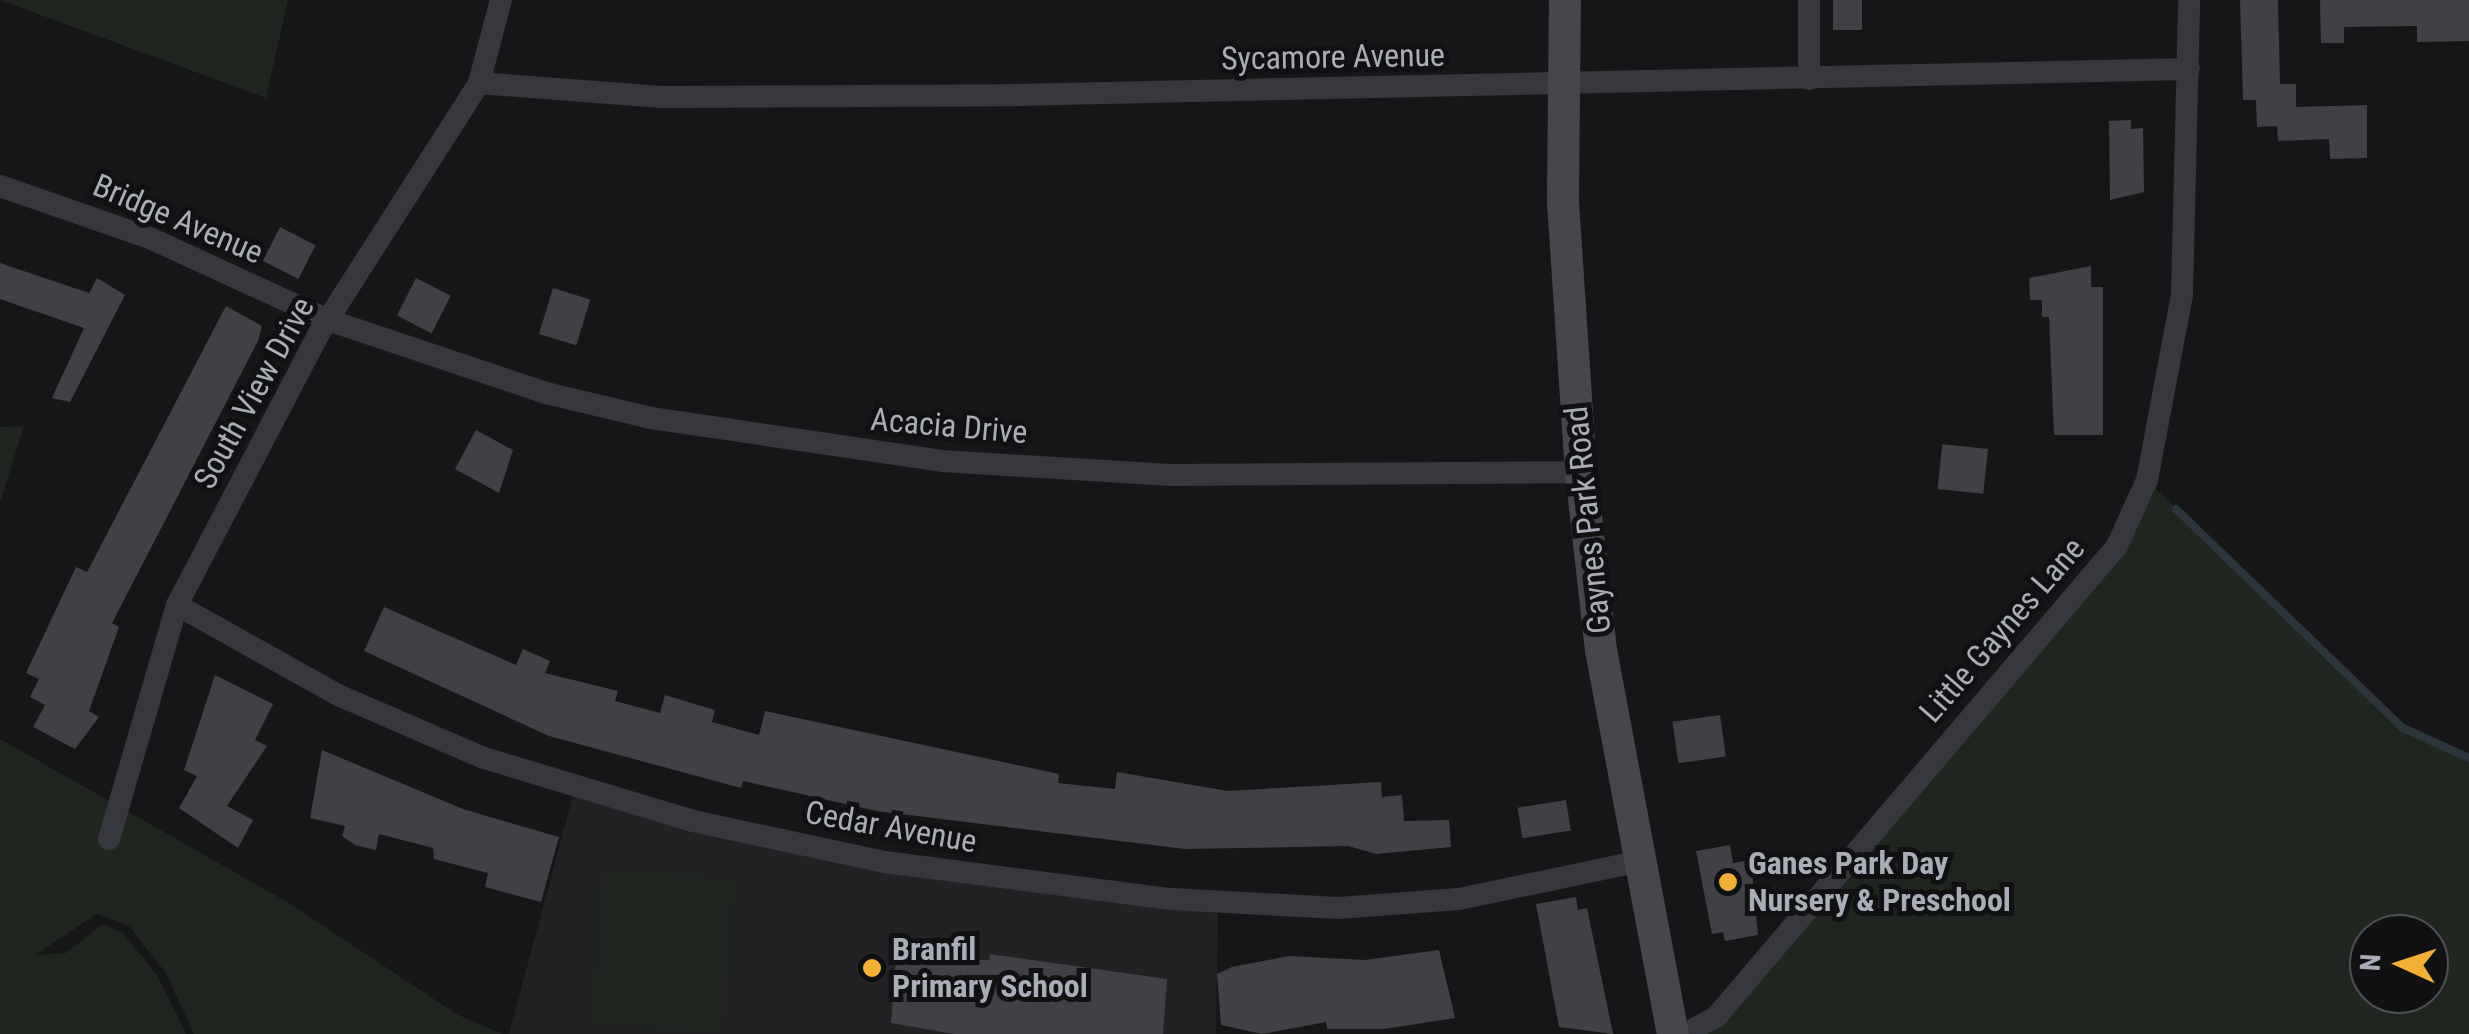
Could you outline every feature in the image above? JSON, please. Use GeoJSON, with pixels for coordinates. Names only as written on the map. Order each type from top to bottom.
{"type":"FeatureCollection","features":[{"type":"Feature","properties":{"kind":"street","name":"South View Drive"},"geometry":{"type":"LineString","coordinates":[[109,839],[178,605],[328,320],[479,83],[501,0]]}},
{"type":"Feature","properties":{"kind":"street","name":"Gaynes Park Road"},"geometry":{"type":"LineString","coordinates":[[1565,0],[1564,84],[1582,472],[1636,862],[1673,1034]]}},
{"type":"Feature","properties":{"kind":"street"},"geometry":{"type":"LineString","coordinates":[[1808,0],[1809,79]]}},
{"type":"Feature","properties":{"kind":"street","name":"Little Gaynes Lane"},"geometry":{"type":"LineString","coordinates":[[1685,1034],[1717,1016],[2117,546],[2148,480],[2182,294],[2190,0]]}},
{"type":"Feature","properties":{"kind":"street","name":"Sycamore Avenue"},"geometry":{"type":"LineString","coordinates":[[479,83],[662,97],[1564,84],[2190,69]]}},
{"type":"Feature","properties":{"kind":"street","name":"Bridge Avenue"},"geometry":{"type":"LineString","coordinates":[[0,186],[152,239],[328,320]]}},
{"type":"Feature","properties":{"kind":"street","name":"Acacia Drive"},"geometry":{"type":"LineString","coordinates":[[328,320],[546,393],[651,418],[942,461],[1190,475],[1582,472]]}},
{"type":"Feature","properties":{"kind":"street","name":"Cedar Avenue"},"geometry":{"type":"LineString","coordinates":[[178,605],[338,695],[481,757],[693,821],[885,862],[1171,898],[1338,908],[1459,899],[1636,862]]}},
{"type":"Feature","properties":{"kind":"shaded area"},"geometry":{"type":"Polygon","coordinates":[[[0,0],[288,0],[266,98],[0,0]]]}},
{"type":"Feature","properties":{"kind":"shaded area"},"geometry":{"type":"Polygon","coordinates":[[[24,426],[0,503],[0,427],[24,426]]]}},
{"type":"Feature","properties":{"kind":"shaded area"},"geometry":{"type":"Polygon","coordinates":[[[2147,480],[2403,728],[2469,758],[2469,1034],[1685,1034],[1717,1016],[2103,570],[2147,480]]]}},
{"type":"Feature","properties":{"kind":"shaded area"},"geometry":{"type":"Polygon","coordinates":[[[0,739],[289,903],[458,1015],[503,1034],[194,1034],[166,973],[129,926],[97,914],[35,955],[66,953],[103,924],[123,933],[157,975],[186,1034],[0,1034],[0,739]]]}},
{"type":"Feature","properties":{"kind":"shaded area","name":"Branfil Primary School"},"geometry":{"type":"Polygon","coordinates":[[[575,788],[693,821],[1218,903],[1216,1034],[509,1034],[575,788]]]}},
{"type":"Feature","properties":{"kind":"shaded area"},"geometry":{"type":"Polygon","coordinates":[[[603,869],[734,878],[723,1033],[592,1024],[603,869]]]}},
{"type":"Feature","properties":{"kind":"building"},"geometry":{"type":"Polygon","coordinates":[[[1833,0],[1862,0],[1862,30],[1833,30],[1833,0]]]}},
{"type":"Feature","properties":{"kind":"building"},"geometry":{"type":"Polygon","coordinates":[[[2240,0],[2278,0],[2280,84],[2296,84],[2296,107],[2367,105],[2367,158],[2330,159],[2329,139],[2278,141],[2277,126],[2257,127],[2256,100],[2243,100],[2240,0]]]}},
{"type":"Feature","properties":{"kind":"building"},"geometry":{"type":"Polygon","coordinates":[[[2320,0],[2469,0],[2469,41],[2417,42],[2417,26],[2344,27],[2344,43],[2321,43],[2320,0]]]}},
{"type":"Feature","properties":{"kind":"building"},"geometry":{"type":"Polygon","coordinates":[[[2131,120],[2131,129],[2143,128],[2144,192],[2110,200],[2109,121],[2131,120]]]}},
{"type":"Feature","properties":{"kind":"building"},"geometry":{"type":"Polygon","coordinates":[[[280,227],[316,245],[298,279],[263,261],[280,227]]]}},
{"type":"Feature","properties":{"kind":"building"},"geometry":{"type":"Polygon","coordinates":[[[0,263],[89,293],[97,278],[125,295],[70,402],[52,398],[84,328],[0,299],[0,263]]]}},
{"type":"Feature","properties":{"kind":"building"},"geometry":{"type":"Polygon","coordinates":[[[2091,266],[2091,287],[2103,287],[2103,435],[2054,435],[2049,317],[2042,317],[2042,300],[2030,300],[2029,278],[2091,266]]]}},
{"type":"Feature","properties":{"kind":"building"},"geometry":{"type":"Polygon","coordinates":[[[416,278],[451,296],[432,333],[397,315],[416,278]]]}},
{"type":"Feature","properties":{"kind":"building"},"geometry":{"type":"Polygon","coordinates":[[[553,288],[590,299],[576,345],[539,334],[553,288]]]}},
{"type":"Feature","properties":{"kind":"building"},"geometry":{"type":"Polygon","coordinates":[[[226,306],[262,326],[258,341],[112,623],[119,627],[89,711],[99,717],[75,749],[33,727],[45,705],[30,697],[39,679],[26,673],[76,567],[87,572],[226,306]]]}},
{"type":"Feature","properties":{"kind":"building"},"geometry":{"type":"Polygon","coordinates":[[[476,430],[513,450],[499,493],[455,469],[476,430]]]}},
{"type":"Feature","properties":{"kind":"building"},"geometry":{"type":"Polygon","coordinates":[[[1942,444],[1988,449],[1983,494],[1938,489],[1942,444]]]}},
{"type":"Feature","properties":{"kind":"building"},"geometry":{"type":"Polygon","coordinates":[[[384,607],[516,665],[523,649],[550,661],[545,673],[618,691],[615,701],[660,713],[665,695],[715,710],[712,722],[759,735],[765,711],[1059,774],[1058,783],[1115,789],[1117,772],[1228,791],[1381,782],[1382,797],[1402,795],[1404,821],[1449,820],[1451,847],[1376,854],[1348,846],[1185,849],[877,811],[743,781],[741,788],[549,736],[364,651],[384,607]]]}},
{"type":"Feature","properties":{"kind":"building"},"geometry":{"type":"Polygon","coordinates":[[[215,675],[273,704],[255,740],[267,746],[227,806],[253,820],[238,848],[179,808],[197,776],[184,770],[215,675]]]}},
{"type":"Feature","properties":{"kind":"building"},"geometry":{"type":"Polygon","coordinates":[[[1720,715],[1726,757],[1678,763],[1672,722],[1720,715]]]}},
{"type":"Feature","properties":{"kind":"building"},"geometry":{"type":"Polygon","coordinates":[[[322,750],[463,809],[559,837],[541,902],[485,887],[488,873],[434,859],[433,848],[379,834],[376,850],[355,845],[342,836],[345,826],[310,818],[322,750]]]}},
{"type":"Feature","properties":{"kind":"building"},"geometry":{"type":"Polygon","coordinates":[[[1566,800],[1571,831],[1522,838],[1518,808],[1566,800]]]}},
{"type":"Feature","properties":{"kind":"building","name":"Ganes Park Day Nursery & Preschool"},"geometry":{"type":"Polygon","coordinates":[[[1730,845],[1733,863],[1751,860],[1758,935],[1725,941],[1723,932],[1712,934],[1696,851],[1730,845]]]}},
{"type":"Feature","properties":{"kind":"building"},"geometry":{"type":"Polygon","coordinates":[[[1576,897],[1578,910],[1587,908],[1613,1034],[1559,1027],[1536,904],[1576,897]]]}},
{"type":"Feature","properties":{"kind":"building"},"geometry":{"type":"Polygon","coordinates":[[[1439,950],[1455,1018],[1384,1029],[1327,1029],[1326,1022],[1262,1034],[1221,1025],[1217,974],[1232,967],[1289,956],[1365,960],[1439,950]]]}},
{"type":"Feature","properties":{"kind":"building"},"geometry":{"type":"Polygon","coordinates":[[[990,954],[1167,979],[1163,1034],[954,1034],[891,1023],[896,958],[989,960],[990,954]]]}},
{"type":"Feature","properties":{"kind":"waterway"},"geometry":{"type":"LineString","coordinates":[[2176,509],[2403,728],[2469,758]]}},
{"type":"Feature","properties":{"kind":"place","name":"Ganes Park Day Nursery & Preschool"},"geometry":{"type":"Point","coordinates":[1728,882]}},
{"type":"Feature","properties":{"kind":"place","name":"Branfil Primary School"},"geometry":{"type":"Point","coordinates":[872,968]}}]}
